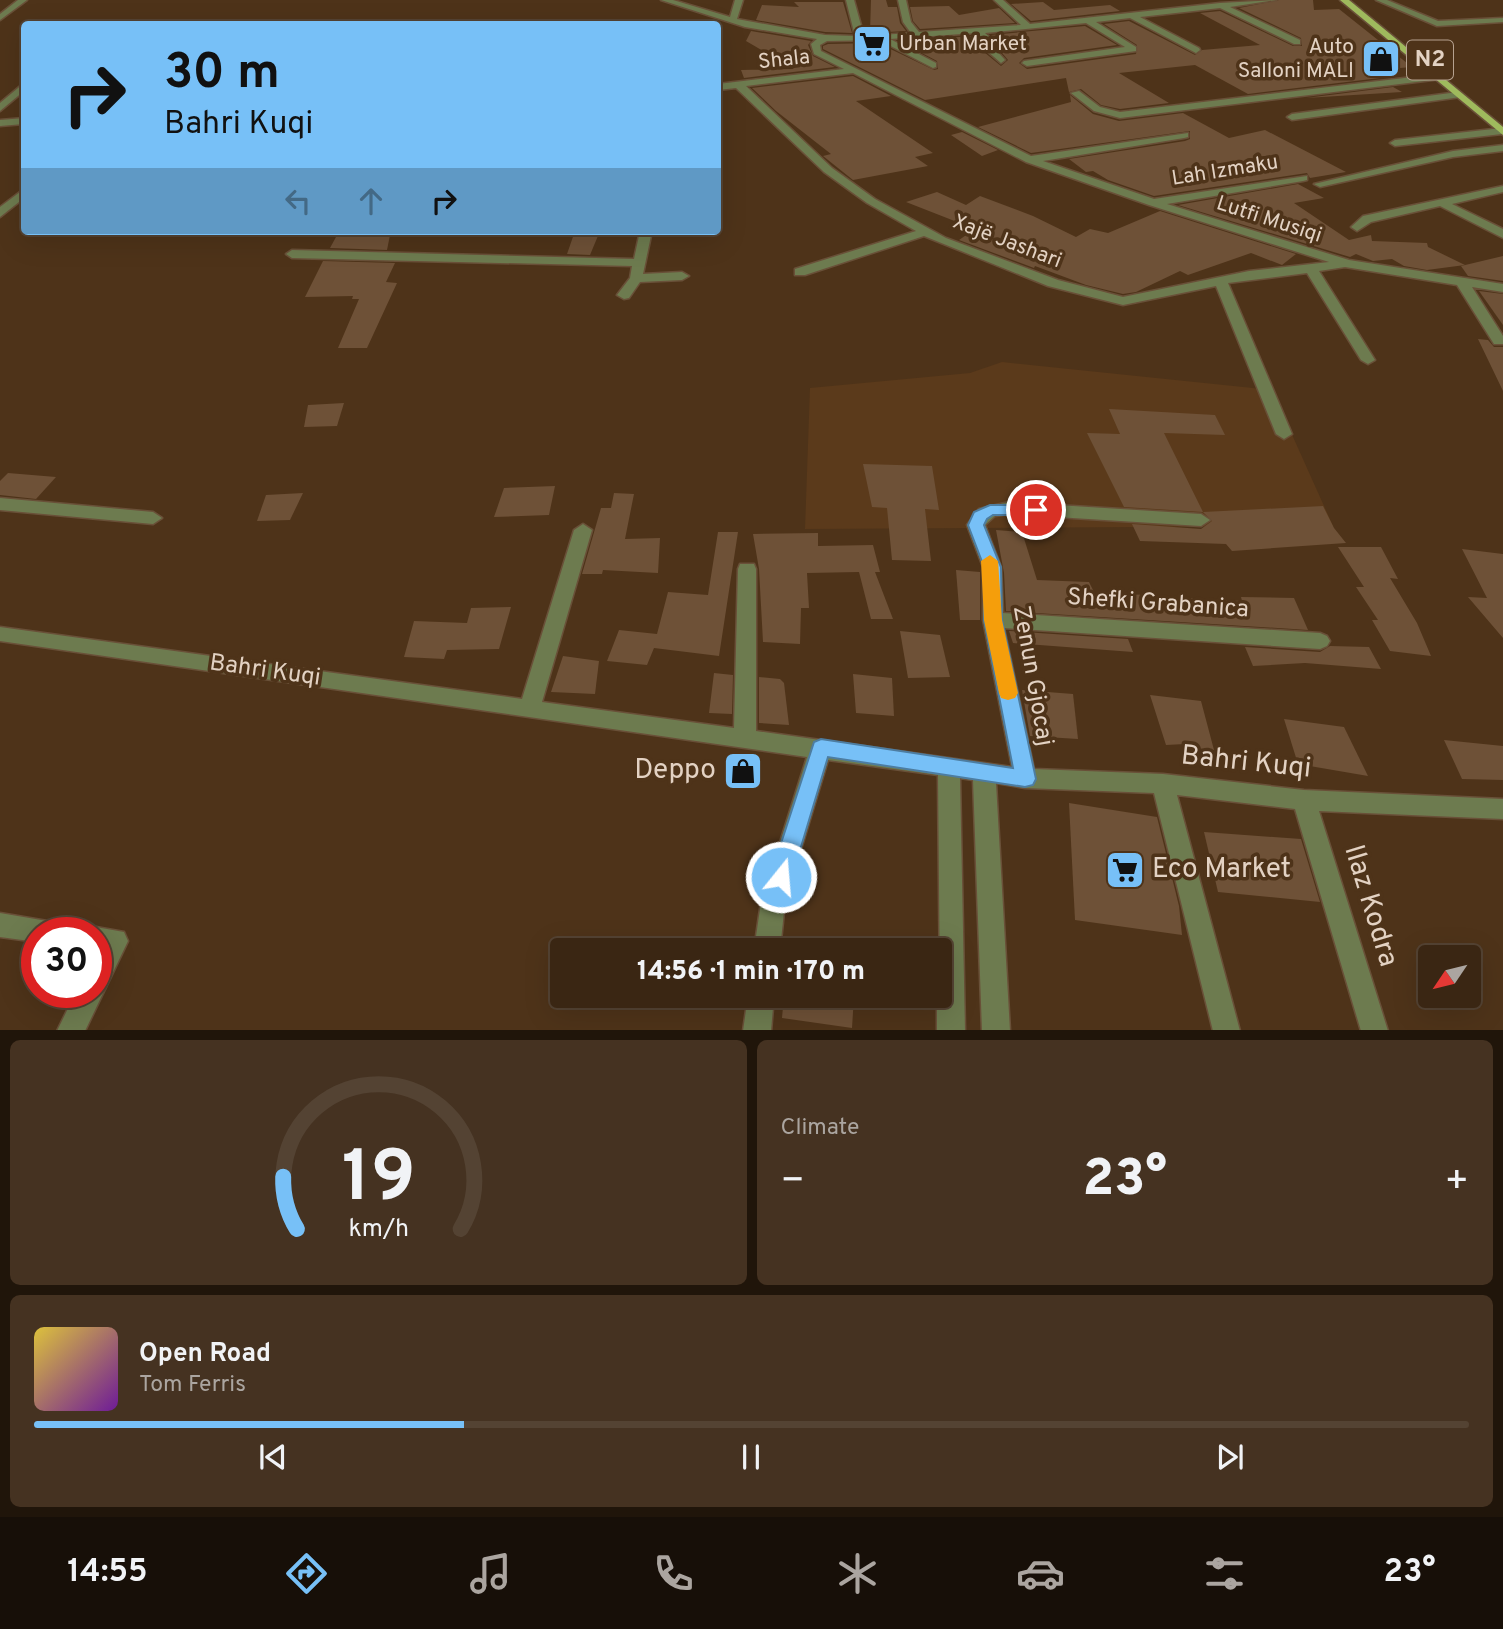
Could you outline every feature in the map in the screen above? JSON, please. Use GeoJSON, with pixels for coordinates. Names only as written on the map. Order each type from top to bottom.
{"type":"FeatureCollection","features":[{"type":"Feature","properties":{"kind":"main road","name":"N2"},"geometry":{"type":"LineString","coordinates":[[1344,0],[1458,95],[1503,128]]}},
{"type":"Feature","properties":{"kind":"main road","name":"N2"},"geometry":{"type":"LineString","coordinates":[[1357,0],[1503,128]]}},
{"type":"Feature","properties":{"kind":"street"},"geometry":{"type":"LineString","coordinates":[[0,18],[23,0]]}},
{"type":"Feature","properties":{"kind":"street"},"geometry":{"type":"LineString","coordinates":[[665,0],[748,25],[825,38],[918,36],[1028,27],[1272,0]]}},
{"type":"Feature","properties":{"kind":"street"},"geometry":{"type":"LineString","coordinates":[[733,20],[739,0]]}},
{"type":"Feature","properties":{"kind":"street"},"geometry":{"type":"LineString","coordinates":[[850,0],[860,38]]}},
{"type":"Feature","properties":{"kind":"street"},"geometry":{"type":"LineString","coordinates":[[902,0],[907,22],[918,36]]}},
{"type":"Feature","properties":{"kind":"street"},"geometry":{"type":"LineString","coordinates":[[998,0],[1028,27]]}},
{"type":"Feature","properties":{"kind":"street"},"geometry":{"type":"LineString","coordinates":[[1380,0],[1437,24],[1503,20]]}},
{"type":"Feature","properties":{"kind":"street"},"geometry":{"type":"LineString","coordinates":[[1220,5],[1297,41]]}},
{"type":"Feature","properties":{"kind":"street"},"geometry":{"type":"LineString","coordinates":[[1130,15],[1199,49],[1142,13]]}},
{"type":"Feature","properties":{"kind":"street"},"geometry":{"type":"LineString","coordinates":[[1027,63],[1133,49],[1085,19]]}},
{"type":"Feature","properties":{"kind":"street"},"geometry":{"type":"LineString","coordinates":[[979,31],[988,37],[993,45],[989,48],[1001,60]]}},
{"type":"Feature","properties":{"kind":"street"},"geometry":{"type":"LineString","coordinates":[[878,37],[933,65]]}},
{"type":"Feature","properties":{"kind":"street","name":"Lutfi Musiqi"},"geometry":{"type":"LineString","coordinates":[[825,38],[815,44],[817,52],[1030,160],[1153,203],[1347,264],[1503,288]]}},
{"type":"Feature","properties":{"kind":"street"},"geometry":{"type":"LineString","coordinates":[[1102,51],[1111,58],[1114,65]]}},
{"type":"Feature","properties":{"kind":"street","name":"Shala"},"geometry":{"type":"LineString","coordinates":[[721,87],[854,70]]}},
{"type":"Feature","properties":{"kind":"street"},"geometry":{"type":"LineString","coordinates":[[1076,93],[1097,109],[1120,115],[1438,77]]}},
{"type":"Feature","properties":{"kind":"street","name":"Xajë Jashari"},"geometry":{"type":"LineString","coordinates":[[738,84],[828,170],[871,201],[942,241],[1053,283],[1123,301],[1221,281],[1347,264]]}},
{"type":"Feature","properties":{"kind":"street"},"geometry":{"type":"LineString","coordinates":[[0,108],[21,89]]}},
{"type":"Feature","properties":{"kind":"street"},"geometry":{"type":"LineString","coordinates":[[1308,130],[1292,117],[1458,95]]}},
{"type":"Feature","properties":{"kind":"street"},"geometry":{"type":"LineString","coordinates":[[0,124],[21,121]]}},
{"type":"Feature","properties":{"kind":"street"},"geometry":{"type":"LineString","coordinates":[[1395,144],[1503,128]]}},
{"type":"Feature","properties":{"kind":"street"},"geometry":{"type":"LineString","coordinates":[[1030,160],[1184,135]]}},
{"type":"Feature","properties":{"kind":"street"},"geometry":{"type":"LineString","coordinates":[[1320,184],[1453,154],[1503,148]]}},
{"type":"Feature","properties":{"kind":"street","name":"Lah Izmaku"},"geometry":{"type":"LineString","coordinates":[[1153,203],[1303,178]]}},
{"type":"Feature","properties":{"kind":"street"},"geometry":{"type":"LineString","coordinates":[[1357,227],[1367,219],[1503,189]]}},
{"type":"Feature","properties":{"kind":"street"},"geometry":{"type":"LineString","coordinates":[[1,213],[21,195]]}},
{"type":"Feature","properties":{"kind":"street"},"geometry":{"type":"LineString","coordinates":[[1440,202],[1503,234]]}},
{"type":"Feature","properties":{"kind":"street"},"geometry":{"type":"LineString","coordinates":[[800,272],[925,232]]}},
{"type":"Feature","properties":{"kind":"street"},"geometry":{"type":"LineString","coordinates":[[624,295],[636,278],[645,235]]}},
{"type":"Feature","properties":{"kind":"street"},"geometry":{"type":"LineString","coordinates":[[292,254],[570,259],[640,263]]}},
{"type":"Feature","properties":{"kind":"street"},"geometry":{"type":"LineString","coordinates":[[1311,269],[1368,360]]}},
{"type":"Feature","properties":{"kind":"street"},"geometry":{"type":"LineString","coordinates":[[636,278],[682,275]]}},
{"type":"Feature","properties":{"kind":"street"},"geometry":{"type":"LineString","coordinates":[[1221,281],[1284,434]]}},
{"type":"Feature","properties":{"kind":"street"},"geometry":{"type":"LineString","coordinates":[[1462,282],[1499,341]]}},
{"type":"Feature","properties":{"kind":"street"},"geometry":{"type":"LineString","coordinates":[[0,504],[153,518]]}},
{"type":"Feature","properties":{"kind":"street","name":"Zenun Gjocaj"},"geometry":{"type":"LineString","coordinates":[[1025,779],[993,620],[992,567],[976,525],[980,516],[990,510],[1009,508],[1201,520]]}},
{"type":"Feature","properties":{"kind":"street"},"geometry":{"type":"LineString","coordinates":[[530,708],[583,530]]}},
{"type":"Feature","properties":{"kind":"street"},"geometry":{"type":"LineString","coordinates":[[745,737],[747,569]]}},
{"type":"Feature","properties":{"kind":"street","name":"Shefki Grabanica"},"geometry":{"type":"LineString","coordinates":[[993,620],[1320,641]]}},
{"type":"Feature","properties":{"kind":"street","name":"Bahri Kuqi"},"geometry":{"type":"LineString","coordinates":[[0,634],[745,737],[1025,779],[1163,784],[1304,800],[1503,809]]}},
{"type":"Feature","properties":{"kind":"street"},"geometry":{"type":"LineString","coordinates":[[768,938],[773,902],[821,748]]}},
{"type":"Feature","properties":{"kind":"street"},"geometry":{"type":"LineString","coordinates":[[949,766],[951,1030]]}},
{"type":"Feature","properties":{"kind":"street"},"geometry":{"type":"LineString","coordinates":[[984,771],[996,1030]]}},
{"type":"Feature","properties":{"kind":"street"},"geometry":{"type":"LineString","coordinates":[[1163,784],[1227,1030]]}},
{"type":"Feature","properties":{"kind":"street","name":"Ilaz Kodra"},"geometry":{"type":"LineString","coordinates":[[1304,800],[1375,1030]]}},
{"type":"Feature","properties":{"kind":"street"},"geometry":{"type":"LineString","coordinates":[[0,925],[21,928]]}},
{"type":"Feature","properties":{"kind":"street"},"geometry":{"type":"LineString","coordinates":[[71,1030],[82,1008]]}},
{"type":"Feature","properties":{"kind":"street"},"geometry":{"type":"LineString","coordinates":[[757,1030],[760,1008]]}},
{"type":"Feature","properties":{"kind":"shaded area"},"geometry":{"type":"Polygon","coordinates":[[[1002,362],[1272,390],[1333,526],[805,529],[810,388],[970,373],[1002,362]]]}},
{"type":"Feature","properties":{"kind":"building"},"geometry":{"type":"Polygon","coordinates":[[[871,0],[886,0],[888,7],[897,7],[900,23],[906,31],[870,33],[871,0]]]}},
{"type":"Feature","properties":{"kind":"building"},"geometry":{"type":"Polygon","coordinates":[[[1279,0],[1313,0],[1314,10],[1339,9],[1412,67],[1376,70],[1388,77],[1248,94],[1195,65],[1119,73],[1169,103],[1120,109],[1101,105],[1081,89],[1069,92],[1066,78],[925,100],[823,49],[823,46],[828,44],[878,43],[934,70],[938,69],[937,61],[899,41],[975,36],[985,46],[984,52],[1001,66],[1008,60],[997,47],[998,41],[991,35],[1085,26],[1117,45],[1024,58],[1019,63],[1027,69],[1136,54],[1137,45],[1104,24],[1129,21],[1195,55],[1202,50],[1260,45],[1200,13],[1220,11],[1293,46],[1302,46],[1301,38],[1239,8],[1279,0]]]}},
{"type":"Feature","properties":{"kind":"building"},"geometry":{"type":"Polygon","coordinates":[[[794,2],[843,2],[852,33],[825,32],[756,20],[762,5],[799,7],[794,2]]]}},
{"type":"Feature","properties":{"kind":"building"},"geometry":{"type":"Polygon","coordinates":[[[1043,2],[1054,10],[1110,5],[1120,11],[1031,21],[1011,4],[1043,2]]]}},
{"type":"Feature","properties":{"kind":"building"},"geometry":{"type":"Polygon","coordinates":[[[949,6],[959,15],[999,8],[1015,23],[920,29],[913,21],[910,7],[949,6]]]}},
{"type":"Feature","properties":{"kind":"building"},"geometry":{"type":"Polygon","coordinates":[[[751,31],[811,41],[808,45],[813,56],[835,67],[744,78],[741,70],[794,69],[746,41],[751,31]]]}},
{"type":"Feature","properties":{"kind":"building"},"geometry":{"type":"Polygon","coordinates":[[[853,76],[891,96],[856,101],[933,153],[915,157],[928,166],[853,180],[823,156],[831,154],[776,111],[752,88],[853,76]]]}},
{"type":"Feature","properties":{"kind":"building"},"geometry":{"type":"Polygon","coordinates":[[[1393,87],[1402,92],[1306,98],[1393,87]]]}},
{"type":"Feature","properties":{"kind":"building"},"geometry":{"type":"Polygon","coordinates":[[[1070,95],[1093,114],[1119,121],[1183,113],[1229,138],[1265,130],[1346,172],[1310,178],[1307,173],[1154,196],[1108,180],[1093,171],[1086,172],[1069,159],[1185,141],[1190,139],[1190,131],[1031,153],[978,127],[1071,102],[1070,95]]]}},
{"type":"Feature","properties":{"kind":"building"},"geometry":{"type":"Polygon","coordinates":[[[962,132],[998,150],[982,156],[951,135],[962,132]]]}},
{"type":"Feature","properties":{"kind":"building"},"geometry":{"type":"Polygon","coordinates":[[[1298,184],[1324,198],[1294,203],[1349,240],[1371,235],[1372,241],[1427,243],[1428,247],[1465,265],[1427,270],[1404,266],[1392,259],[1373,261],[1356,254],[1350,257],[1178,205],[1298,184]]]}},
{"type":"Feature","properties":{"kind":"building"},"geometry":{"type":"Polygon","coordinates":[[[937,192],[966,205],[980,196],[1033,216],[1076,237],[1090,229],[1108,233],[1160,211],[1296,254],[1282,265],[1251,253],[1188,275],[1180,271],[1136,292],[1123,294],[1086,285],[1035,266],[1034,268],[959,240],[975,229],[906,202],[937,192]]]}},
{"type":"Feature","properties":{"kind":"building"},"geometry":{"type":"Polygon","coordinates":[[[390,235],[387,250],[330,248],[336,237],[390,235]]]}},
{"type":"Feature","properties":{"kind":"building"},"geometry":{"type":"Polygon","coordinates":[[[574,235],[598,235],[590,255],[567,254],[574,235]]]}},
{"type":"Feature","properties":{"kind":"building"},"geometry":{"type":"Polygon","coordinates":[[[1503,256],[1503,281],[1468,276],[1461,266],[1503,256]]]}},
{"type":"Feature","properties":{"kind":"building"},"geometry":{"type":"Polygon","coordinates":[[[323,261],[395,263],[386,282],[397,283],[367,348],[338,348],[359,299],[352,299],[353,296],[305,297],[323,261]]]}},
{"type":"Feature","properties":{"kind":"building"},"geometry":{"type":"Polygon","coordinates":[[[1479,291],[1503,294],[1503,325],[1479,291]]]}},
{"type":"Feature","properties":{"kind":"building"},"geometry":{"type":"Polygon","coordinates":[[[1478,339],[1488,340],[1494,347],[1503,347],[1503,391],[1478,339]]]}},
{"type":"Feature","properties":{"kind":"building"},"geometry":{"type":"Polygon","coordinates":[[[344,403],[337,426],[304,427],[308,405],[344,403]]]}},
{"type":"Feature","properties":{"kind":"building"},"geometry":{"type":"Polygon","coordinates":[[[1109,409],[1215,415],[1225,435],[1164,433],[1203,512],[1124,507],[1087,433],[1120,434],[1109,409]]]}},
{"type":"Feature","properties":{"kind":"building"},"geometry":{"type":"Polygon","coordinates":[[[863,464],[932,466],[939,510],[925,509],[931,561],[892,560],[887,508],[872,507],[863,464]]]}},
{"type":"Feature","properties":{"kind":"building"},"geometry":{"type":"Polygon","coordinates":[[[8,473],[56,477],[36,499],[0,495],[0,481],[8,473]]]}},
{"type":"Feature","properties":{"kind":"building"},"geometry":{"type":"Polygon","coordinates":[[[555,486],[549,515],[494,517],[504,488],[555,486]]]}},
{"type":"Feature","properties":{"kind":"building"},"geometry":{"type":"Polygon","coordinates":[[[303,493],[290,520],[257,521],[266,495],[303,493]]]}},
{"type":"Feature","properties":{"kind":"building"},"geometry":{"type":"Polygon","coordinates":[[[614,493],[634,494],[625,539],[660,538],[658,573],[603,570],[602,574],[582,574],[601,508],[611,508],[614,493]]]}},
{"type":"Feature","properties":{"kind":"building"},"geometry":{"type":"Polygon","coordinates":[[[1323,506],[1334,528],[1346,543],[1232,551],[1226,544],[1140,541],[1132,524],[1201,529],[1212,521],[1203,512],[1323,506]]]}},
{"type":"Feature","properties":{"kind":"building"},"geometry":{"type":"Polygon","coordinates":[[[996,530],[1022,532],[1037,580],[1089,582],[1095,594],[1163,595],[1242,601],[1241,597],[1294,598],[1308,630],[1006,611],[1004,573],[996,530]]]}},
{"type":"Feature","properties":{"kind":"building"},"geometry":{"type":"Polygon","coordinates":[[[718,532],[738,532],[719,656],[654,648],[647,665],[607,661],[619,630],[657,634],[668,592],[708,595],[718,532]]]}},
{"type":"Feature","properties":{"kind":"building"},"geometry":{"type":"Polygon","coordinates":[[[818,533],[818,546],[873,545],[880,572],[875,572],[893,619],[871,619],[859,572],[807,573],[809,608],[801,608],[800,644],[763,642],[759,569],[753,534],[818,533]]]}},
{"type":"Feature","properties":{"kind":"building"},"geometry":{"type":"Polygon","coordinates":[[[1338,547],[1381,547],[1398,579],[1390,578],[1417,623],[1431,656],[1390,651],[1372,620],[1378,620],[1356,587],[1364,587],[1338,547]]]}},
{"type":"Feature","properties":{"kind":"building"},"geometry":{"type":"Polygon","coordinates":[[[1462,549],[1503,554],[1503,638],[1468,597],[1487,598],[1462,549]]]}},
{"type":"Feature","properties":{"kind":"building"},"geometry":{"type":"Polygon","coordinates":[[[956,570],[980,572],[980,620],[960,620],[956,570]]]}},
{"type":"Feature","properties":{"kind":"building"},"geometry":{"type":"Polygon","coordinates":[[[511,607],[499,649],[447,650],[444,659],[404,657],[414,621],[467,623],[471,608],[511,607]]]}},
{"type":"Feature","properties":{"kind":"building"},"geometry":{"type":"Polygon","coordinates":[[[900,631],[940,635],[950,677],[908,678],[900,631]]]}},
{"type":"Feature","properties":{"kind":"building"},"geometry":{"type":"Polygon","coordinates":[[[1009,631],[1128,639],[1133,652],[1013,643],[1009,631]]]}},
{"type":"Feature","properties":{"kind":"building"},"geometry":{"type":"Polygon","coordinates":[[[1330,646],[1369,647],[1381,669],[1305,663],[1253,666],[1245,647],[1320,652],[1330,646]]]}},
{"type":"Feature","properties":{"kind":"building"},"geometry":{"type":"Polygon","coordinates":[[[563,656],[599,661],[595,694],[551,692],[563,656]]]}},
{"type":"Feature","properties":{"kind":"building"},"geometry":{"type":"Polygon","coordinates":[[[714,673],[733,675],[732,714],[709,713],[714,673]]]}},
{"type":"Feature","properties":{"kind":"building"},"geometry":{"type":"Polygon","coordinates":[[[853,674],[892,678],[894,716],[856,713],[853,674]]]}},
{"type":"Feature","properties":{"kind":"building"},"geometry":{"type":"Polygon","coordinates":[[[759,677],[780,679],[784,683],[789,725],[759,723],[759,677]]]}},
{"type":"Feature","properties":{"kind":"building"},"geometry":{"type":"Polygon","coordinates":[[[1022,690],[1073,694],[1078,739],[1030,736],[1022,690]]]}},
{"type":"Feature","properties":{"kind":"building"},"geometry":{"type":"Polygon","coordinates":[[[1150,695],[1201,701],[1214,750],[1185,747],[1185,744],[1166,745],[1150,695]]]}},
{"type":"Feature","properties":{"kind":"building"},"geometry":{"type":"Polygon","coordinates":[[[1284,719],[1344,727],[1368,776],[1298,764],[1284,719]]]}},
{"type":"Feature","properties":{"kind":"building"},"geometry":{"type":"Polygon","coordinates":[[[1444,740],[1503,746],[1503,780],[1462,779],[1444,740]]]}},
{"type":"Feature","properties":{"kind":"building","name":"Eco Market"},"geometry":{"type":"Polygon","coordinates":[[[1069,803],[1157,817],[1179,906],[1182,935],[1075,920],[1069,803]]]}},
{"type":"Feature","properties":{"kind":"building"},"geometry":{"type":"Polygon","coordinates":[[[1204,832],[1301,839],[1320,902],[1218,892],[1204,832]]]}},
{"type":"Feature","properties":{"kind":"building"},"geometry":{"type":"Polygon","coordinates":[[[783,1008],[853,1008],[852,1028],[782,1018],[783,1008]]]}},
{"type":"Feature","properties":{"kind":"slow traffic"},"geometry":{"type":"LineString","coordinates":[[990,561],[993,620],[1008,693]]}},
{"type":"Feature","properties":{"kind":"place","name":"Urban Market"},"geometry":{"type":"Point","coordinates":[872,44]}},
{"type":"Feature","properties":{"kind":"place","name":"Auto Salloni MALI"},"geometry":{"type":"Point","coordinates":[1381,59]}},
{"type":"Feature","properties":{"kind":"place","name":"Deppo"},"geometry":{"type":"Point","coordinates":[743,771]}},
{"type":"Feature","properties":{"kind":"place","name":"Eco Market"},"geometry":{"type":"Point","coordinates":[1125,870]}},
{"type":"Feature","properties":{"kind":"route"},"geometry":{"type":"LineString","coordinates":[[781,877],[821,748],[1025,779],[993,620],[992,567],[976,525],[980,516],[990,510],[1036,510]]}}]}
